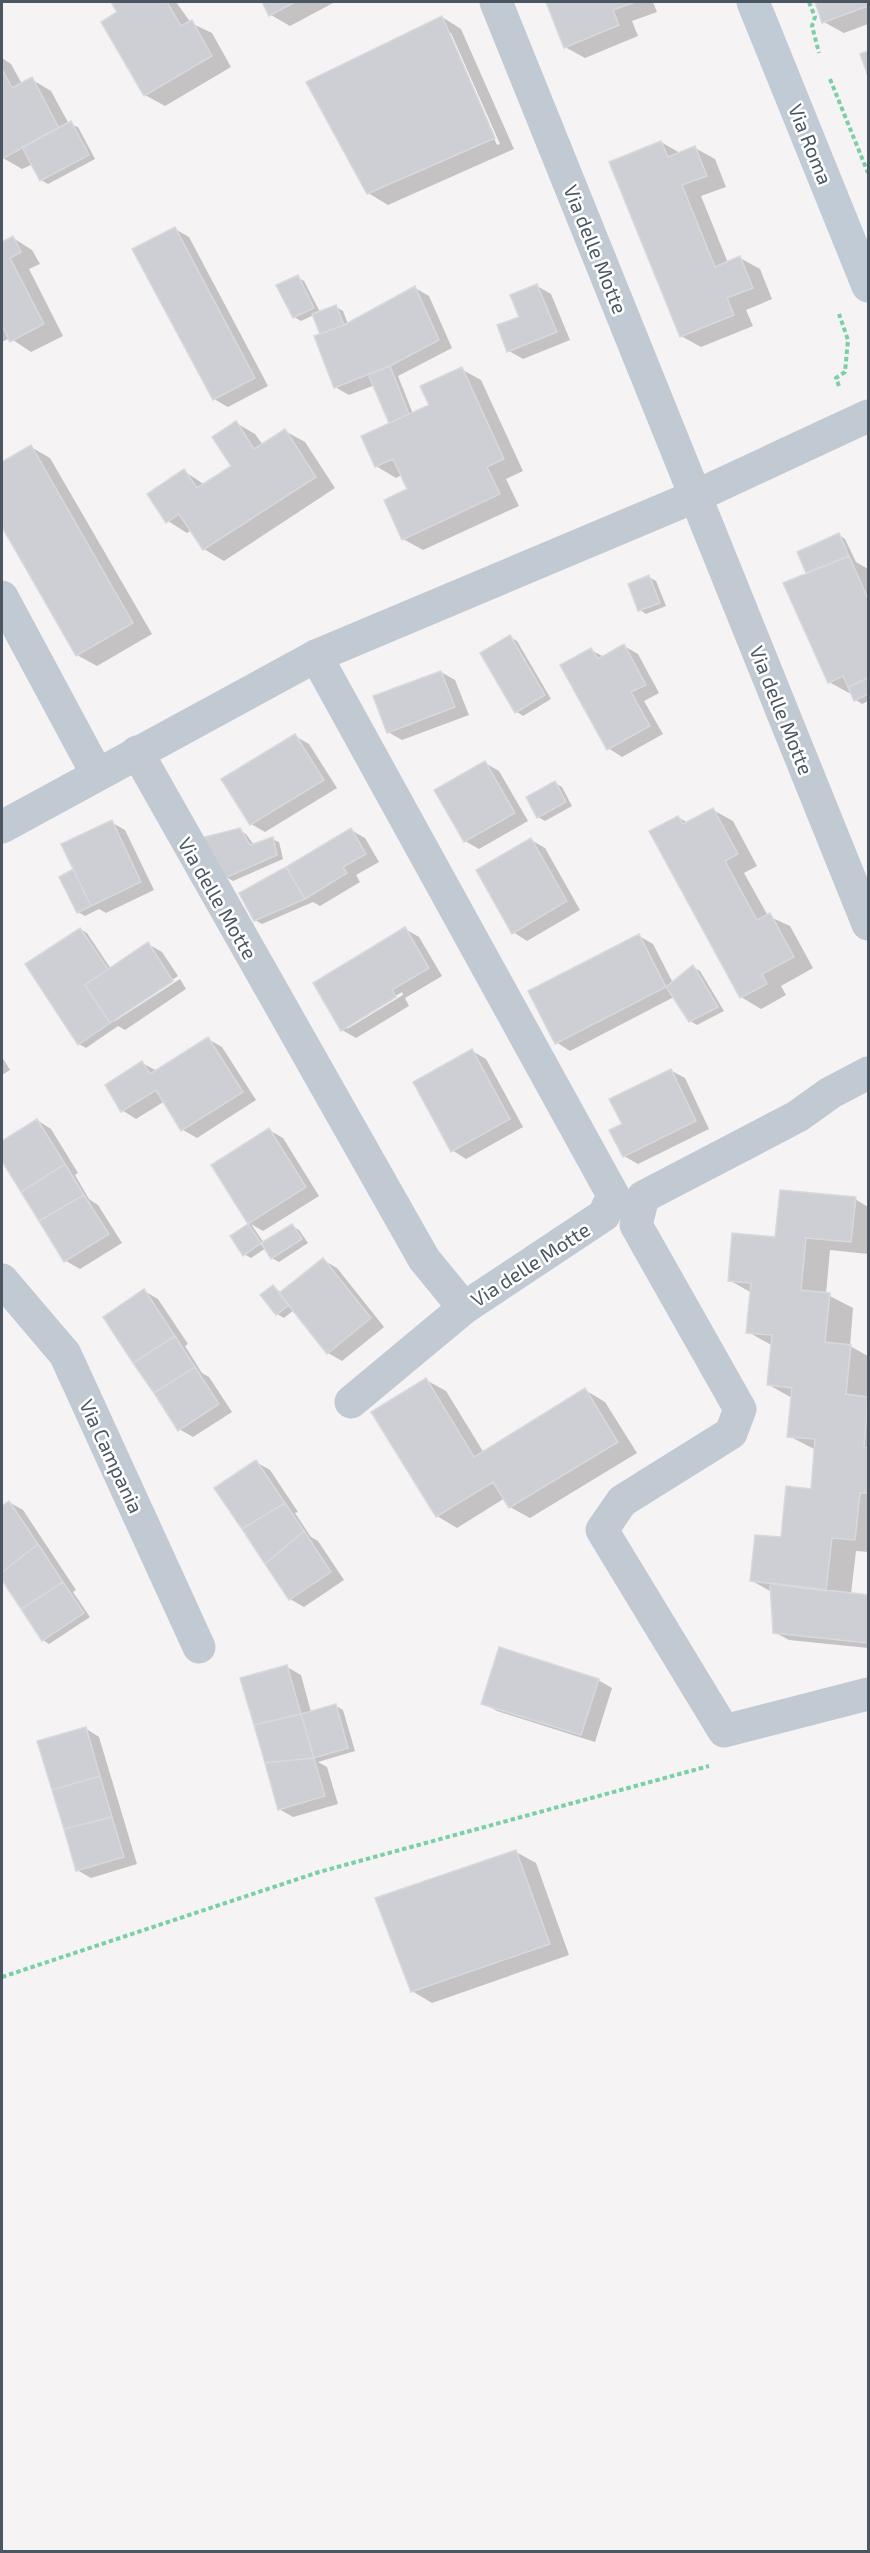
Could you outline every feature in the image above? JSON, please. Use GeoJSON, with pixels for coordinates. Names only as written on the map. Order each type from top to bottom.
{"type":"FeatureCollection","features":[{"type":"Feature","properties":{"kind":"main road","name":"Via Roma"},"geometry":{"type":"LineString","coordinates":[[753,2],[868,286]]}},
{"type":"Feature","properties":{"kind":"street","name":"Via delle Motte"},"geometry":{"type":"LineString","coordinates":[[496,2],[868,924]]}},
{"type":"Feature","properties":{"kind":"street"},"geometry":{"type":"LineString","coordinates":[[2,827],[316,656],[696,496],[868,416]]}},
{"type":"Feature","properties":{"kind":"street"},"geometry":{"type":"LineString","coordinates":[[2,597],[97,774]]}},
{"type":"Feature","properties":{"kind":"street","name":"Via delle Motte"},"geometry":{"type":"LineString","coordinates":[[137,752],[424,1259],[464,1308],[604,1215],[612,1195],[316,656]]}},
{"type":"Feature","properties":{"kind":"street"},"geometry":{"type":"LineString","coordinates":[[868,1073],[830,1093],[798,1116],[643,1197],[636,1225],[740,1409],[730,1433],[622,1501],[602,1530],[723,1731],[868,1694]]}},
{"type":"Feature","properties":{"kind":"street","name":"Via Campania"},"geometry":{"type":"LineString","coordinates":[[2,1280],[65,1354],[199,1647]]}},
{"type":"Feature","properties":{"kind":"street"},"geometry":{"type":"LineString","coordinates":[[351,1402],[464,1308]]}},
{"type":"Feature","properties":{"kind":"path"},"geometry":{"type":"LineString","coordinates":[[809,2],[814,17],[812,26],[823,63]]}},
{"type":"Feature","properties":{"kind":"path"},"geometry":{"type":"LineString","coordinates":[[828,74],[868,173]]}},
{"type":"Feature","properties":{"kind":"path"},"geometry":{"type":"LineString","coordinates":[[836,378],[845,372],[847,359],[848,340],[840,316]]}},
{"type":"Feature","properties":{"kind":"path"},"geometry":{"type":"LineString","coordinates":[[2,1977],[319,1872],[720,1763]]}},
{"type":"Feature","properties":{"kind":"building"},"geometry":{"type":"Polygon","coordinates":[[[111,2],[167,2],[181,26],[192,20],[212,56],[144,96],[101,22],[117,12],[111,2]]]}},
{"type":"Feature","properties":{"kind":"building"},"geometry":{"type":"Polygon","coordinates":[[[262,2],[295,2],[269,16],[262,2]]]}},
{"type":"Feature","properties":{"kind":"building"},"geometry":{"type":"Polygon","coordinates":[[[546,2],[635,2],[613,10],[619,25],[564,48],[546,2]]]}},
{"type":"Feature","properties":{"kind":"building"},"geometry":{"type":"Polygon","coordinates":[[[815,2],[868,2],[868,6],[822,23],[815,2]]]}},
{"type":"Feature","properties":{"kind":"building"},"geometry":{"type":"Polygon","coordinates":[[[442,16],[495,138],[367,194],[306,82],[442,16]]]}},
{"type":"Feature","properties":{"kind":"building"},"geometry":{"type":"Polygon","coordinates":[[[868,51],[868,76],[860,54],[868,51]]]}},
{"type":"Feature","properties":{"kind":"building"},"geometry":{"type":"Polygon","coordinates":[[[2,69],[12,88],[32,77],[59,128],[2,159],[2,69]]]}},
{"type":"Feature","properties":{"kind":"building"},"geometry":{"type":"Polygon","coordinates":[[[71,121],[89,155],[40,181],[22,147],[71,121]]]}},
{"type":"Feature","properties":{"kind":"building"},"geometry":{"type":"Polygon","coordinates":[[[661,141],[668,157],[695,146],[707,176],[682,185],[715,267],[740,256],[753,288],[727,298],[734,315],[680,337],[609,162],[661,141]]]}},
{"type":"Feature","properties":{"kind":"building"},"geometry":{"type":"Polygon","coordinates":[[[175,227],[255,378],[213,400],[132,249],[175,227]]]}},
{"type":"Feature","properties":{"kind":"building"},"geometry":{"type":"Polygon","coordinates":[[[13,236],[21,252],[10,258],[44,324],[10,342],[2,325],[2,242],[13,236]]]}},
{"type":"Feature","properties":{"kind":"building"},"geometry":{"type":"Polygon","coordinates":[[[298,275],[314,308],[293,318],[276,285],[298,275]]]}},
{"type":"Feature","properties":{"kind":"building"},"geometry":{"type":"Polygon","coordinates":[[[537,284],[557,332],[507,352],[497,325],[519,317],[510,295],[537,284]]]}},
{"type":"Feature","properties":{"kind":"building"},"geometry":{"type":"Polygon","coordinates":[[[415,286],[439,340],[390,366],[334,388],[314,336],[344,325],[415,286]]]}},
{"type":"Feature","properties":{"kind":"building"},"geometry":{"type":"Polygon","coordinates":[[[336,305],[344,325],[320,334],[312,314],[336,305]]]}},
{"type":"Feature","properties":{"kind":"building"},"geometry":{"type":"Polygon","coordinates":[[[390,366],[409,414],[389,423],[368,374],[390,366]]]}},
{"type":"Feature","properties":{"kind":"building"},"geometry":{"type":"Polygon","coordinates":[[[462,367],[504,459],[487,467],[500,494],[402,540],[384,500],[407,489],[393,459],[375,467],[361,436],[429,405],[420,386],[462,367]]]}},
{"type":"Feature","properties":{"kind":"building"},"geometry":{"type":"Polygon","coordinates":[[[236,421],[254,449],[285,429],[316,477],[203,550],[179,514],[166,523],[147,494],[184,469],[197,488],[231,466],[212,437],[236,421]]]}},
{"type":"Feature","properties":{"kind":"building"},"geometry":{"type":"Polygon","coordinates":[[[31,445],[133,623],[76,656],[2,527],[2,462],[31,445]]]}},
{"type":"Feature","properties":{"kind":"building"},"geometry":{"type":"Polygon","coordinates":[[[839,533],[849,556],[806,573],[797,552],[839,533]]]}},
{"type":"Feature","properties":{"kind":"building"},"geometry":{"type":"Polygon","coordinates":[[[849,556],[868,599],[868,678],[848,687],[843,676],[828,683],[783,583],[849,556]]]}},
{"type":"Feature","properties":{"kind":"building"},"geometry":{"type":"Polygon","coordinates":[[[649,575],[660,603],[638,611],[628,584],[649,575]]]}},
{"type":"Feature","properties":{"kind":"building"},"geometry":{"type":"Polygon","coordinates":[[[510,635],[545,695],[515,713],[480,653],[510,635]]]}},
{"type":"Feature","properties":{"kind":"building"},"geometry":{"type":"Polygon","coordinates":[[[624,644],[646,685],[631,692],[650,726],[607,750],[560,665],[591,648],[598,659],[624,644]]]}},
{"type":"Feature","properties":{"kind":"building"},"geometry":{"type":"Polygon","coordinates":[[[441,671],[455,707],[387,733],[373,696],[441,671]]]}},
{"type":"Feature","properties":{"kind":"building"},"geometry":{"type":"Polygon","coordinates":[[[868,678],[868,694],[854,701],[848,687],[868,678]]]}},
{"type":"Feature","properties":{"kind":"building"},"geometry":{"type":"Polygon","coordinates":[[[295,734],[324,780],[250,825],[221,779],[295,734]]]}},
{"type":"Feature","properties":{"kind":"building"},"geometry":{"type":"Polygon","coordinates":[[[485,761],[515,813],[464,842],[434,790],[485,761]]]}},
{"type":"Feature","properties":{"kind":"building"},"geometry":{"type":"Polygon","coordinates":[[[555,781],[566,802],[537,818],[526,797],[555,781]]]}},
{"type":"Feature","properties":{"kind":"building"},"geometry":{"type":"Polygon","coordinates":[[[713,808],[738,854],[725,861],[757,920],[770,913],[794,957],[762,974],[767,984],[740,998],[649,831],[678,816],[683,824],[713,808]]]}},
{"type":"Feature","properties":{"kind":"building"},"geometry":{"type":"Polygon","coordinates":[[[112,820],[141,882],[91,906],[61,844],[112,820]]]}},
{"type":"Feature","properties":{"kind":"building"},"geometry":{"type":"Polygon","coordinates":[[[240,828],[250,845],[273,837],[277,855],[225,878],[201,838],[240,828]]]}},
{"type":"Feature","properties":{"kind":"building"},"geometry":{"type":"Polygon","coordinates":[[[351,828],[366,854],[343,867],[347,873],[305,899],[286,867],[351,828]]]}},
{"type":"Feature","properties":{"kind":"building"},"geometry":{"type":"Polygon","coordinates":[[[531,838],[567,901],[512,934],[476,870],[531,838]]]}},
{"type":"Feature","properties":{"kind":"building"},"geometry":{"type":"Polygon","coordinates":[[[286,867],[305,899],[254,921],[239,893],[286,867]]]}},
{"type":"Feature","properties":{"kind":"building"},"geometry":{"type":"Polygon","coordinates":[[[73,869],[91,906],[77,913],[59,877],[73,869]]]}},
{"type":"Feature","properties":{"kind":"building"},"geometry":{"type":"Polygon","coordinates":[[[405,927],[429,968],[392,990],[396,997],[341,1031],[313,983],[405,927]]]}},
{"type":"Feature","properties":{"kind":"building"},"geometry":{"type":"Polygon","coordinates":[[[80,928],[108,969],[85,985],[110,1023],[78,1045],[25,964],[80,928]]]}},
{"type":"Feature","properties":{"kind":"building"},"geometry":{"type":"Polygon","coordinates":[[[639,934],[666,987],[555,1044],[528,991],[639,934]]]}},
{"type":"Feature","properties":{"kind":"building"},"geometry":{"type":"Polygon","coordinates":[[[148,942],[173,981],[110,1023],[85,985],[148,942]]]}},
{"type":"Feature","properties":{"kind":"building"},"geometry":{"type":"Polygon","coordinates":[[[693,965],[718,1007],[689,1022],[666,987],[693,965]]]}},
{"type":"Feature","properties":{"kind":"building"},"geometry":{"type":"Polygon","coordinates":[[[208,1037],[243,1092],[181,1131],[156,1090],[121,1112],[105,1085],[142,1061],[150,1074],[208,1037]]]}},
{"type":"Feature","properties":{"kind":"building"},"geometry":{"type":"Polygon","coordinates":[[[472,1049],[510,1119],[451,1152],[413,1082],[472,1049]]]}},
{"type":"Feature","properties":{"kind":"building"},"geometry":{"type":"Polygon","coordinates":[[[671,1069],[696,1121],[623,1157],[609,1130],[622,1124],[609,1099],[671,1069]]]}},
{"type":"Feature","properties":{"kind":"building"},"geometry":{"type":"Polygon","coordinates":[[[37,1119],[65,1164],[21,1192],[2,1161],[2,1141],[37,1119]]]}},
{"type":"Feature","properties":{"kind":"building"},"geometry":{"type":"Polygon","coordinates":[[[269,1128],[306,1187],[248,1224],[211,1165],[269,1128]]]}},
{"type":"Feature","properties":{"kind":"building"},"geometry":{"type":"Polygon","coordinates":[[[65,1164],[84,1195],[39,1221],[21,1192],[65,1164]]]}},
{"type":"Feature","properties":{"kind":"building"},"geometry":{"type":"Polygon","coordinates":[[[780,1190],[856,1197],[851,1242],[806,1238],[801,1290],[830,1293],[825,1342],[851,1345],[846,1394],[868,1397],[864,1447],[868,1448],[868,1493],[860,1493],[855,1540],[832,1538],[826,1591],[750,1581],[755,1535],[781,1537],[786,1486],[811,1489],[815,1439],[787,1437],[792,1388],[767,1385],[772,1335],[746,1333],[751,1283],[728,1281],[732,1233],[775,1237],[780,1190]]]}},
{"type":"Feature","properties":{"kind":"building"},"geometry":{"type":"Polygon","coordinates":[[[84,1195],[109,1234],[64,1262],[39,1221],[84,1195]]]}},
{"type":"Feature","properties":{"kind":"building"},"geometry":{"type":"Polygon","coordinates":[[[248,1224],[261,1243],[243,1256],[230,1236],[248,1224]]]}},
{"type":"Feature","properties":{"kind":"building"},"geometry":{"type":"Polygon","coordinates":[[[292,1224],[302,1239],[271,1259],[261,1243],[292,1224]]]}},
{"type":"Feature","properties":{"kind":"building"},"geometry":{"type":"Polygon","coordinates":[[[323,1258],[371,1318],[327,1354],[279,1293],[323,1258]]]}},
{"type":"Feature","properties":{"kind":"building"},"geometry":{"type":"Polygon","coordinates":[[[273,1285],[289,1305],[276,1315],[260,1295],[273,1285]]]}},
{"type":"Feature","properties":{"kind":"building"},"geometry":{"type":"Polygon","coordinates":[[[144,1289],[175,1336],[133,1363],[103,1317],[144,1289]]]}},
{"type":"Feature","properties":{"kind":"building"},"geometry":{"type":"Polygon","coordinates":[[[175,1336],[195,1367],[154,1393],[133,1363],[175,1336]]]}},
{"type":"Feature","properties":{"kind":"building"},"geometry":{"type":"Polygon","coordinates":[[[195,1367],[219,1404],[178,1431],[154,1393],[195,1367]]]}},
{"type":"Feature","properties":{"kind":"building"},"geometry":{"type":"Polygon","coordinates":[[[426,1378],[474,1457],[585,1388],[618,1442],[509,1508],[493,1482],[436,1517],[371,1412],[426,1378]]]}},
{"type":"Feature","properties":{"kind":"building"},"geometry":{"type":"Polygon","coordinates":[[[256,1460],[285,1503],[242,1529],[214,1488],[256,1460]]]}},
{"type":"Feature","properties":{"kind":"building"},"geometry":{"type":"Polygon","coordinates":[[[9,1501],[38,1544],[2,1572],[2,1506],[9,1501]]]}},
{"type":"Feature","properties":{"kind":"building"},"geometry":{"type":"Polygon","coordinates":[[[285,1503],[304,1531],[265,1564],[242,1529],[285,1503]]]}},
{"type":"Feature","properties":{"kind":"building"},"geometry":{"type":"Polygon","coordinates":[[[304,1531],[331,1572],[289,1600],[265,1564],[304,1531]]]}},
{"type":"Feature","properties":{"kind":"building"},"geometry":{"type":"Polygon","coordinates":[[[38,1544],[63,1582],[21,1609],[2,1580],[2,1572],[38,1544]]]}},
{"type":"Feature","properties":{"kind":"building"},"geometry":{"type":"Polygon","coordinates":[[[63,1582],[84,1613],[42,1641],[21,1609],[63,1582]]]}},
{"type":"Feature","properties":{"kind":"building"},"geometry":{"type":"Polygon","coordinates":[[[770,1583],[868,1595],[868,1643],[773,1633],[770,1583]]]}},
{"type":"Feature","properties":{"kind":"building"},"geometry":{"type":"Polygon","coordinates":[[[499,1647],[599,1679],[581,1735],[481,1704],[499,1647]]]}},
{"type":"Feature","properties":{"kind":"building"},"geometry":{"type":"Polygon","coordinates":[[[287,1665],[301,1714],[254,1725],[240,1678],[287,1665]]]}},
{"type":"Feature","properties":{"kind":"building"},"geometry":{"type":"Polygon","coordinates":[[[336,1704],[348,1748],[314,1758],[301,1714],[336,1704]]]}},
{"type":"Feature","properties":{"kind":"building"},"geometry":{"type":"Polygon","coordinates":[[[301,1714],[314,1758],[265,1763],[254,1725],[301,1714]]]}},
{"type":"Feature","properties":{"kind":"building"},"geometry":{"type":"Polygon","coordinates":[[[86,1727],[100,1776],[52,1790],[37,1741],[86,1727]]]}},
{"type":"Feature","properties":{"kind":"building"},"geometry":{"type":"Polygon","coordinates":[[[314,1758],[325,1796],[278,1810],[265,1763],[314,1758]]]}},
{"type":"Feature","properties":{"kind":"building"},"geometry":{"type":"Polygon","coordinates":[[[100,1776],[112,1817],[64,1829],[52,1790],[100,1776]]]}},
{"type":"Feature","properties":{"kind":"building"},"geometry":{"type":"Polygon","coordinates":[[[112,1817],[124,1857],[76,1871],[64,1829],[112,1817]]]}},
{"type":"Feature","properties":{"kind":"building"},"geometry":{"type":"Polygon","coordinates":[[[516,1850],[550,1944],[411,1992],[375,1898],[516,1850]]]}}]}
